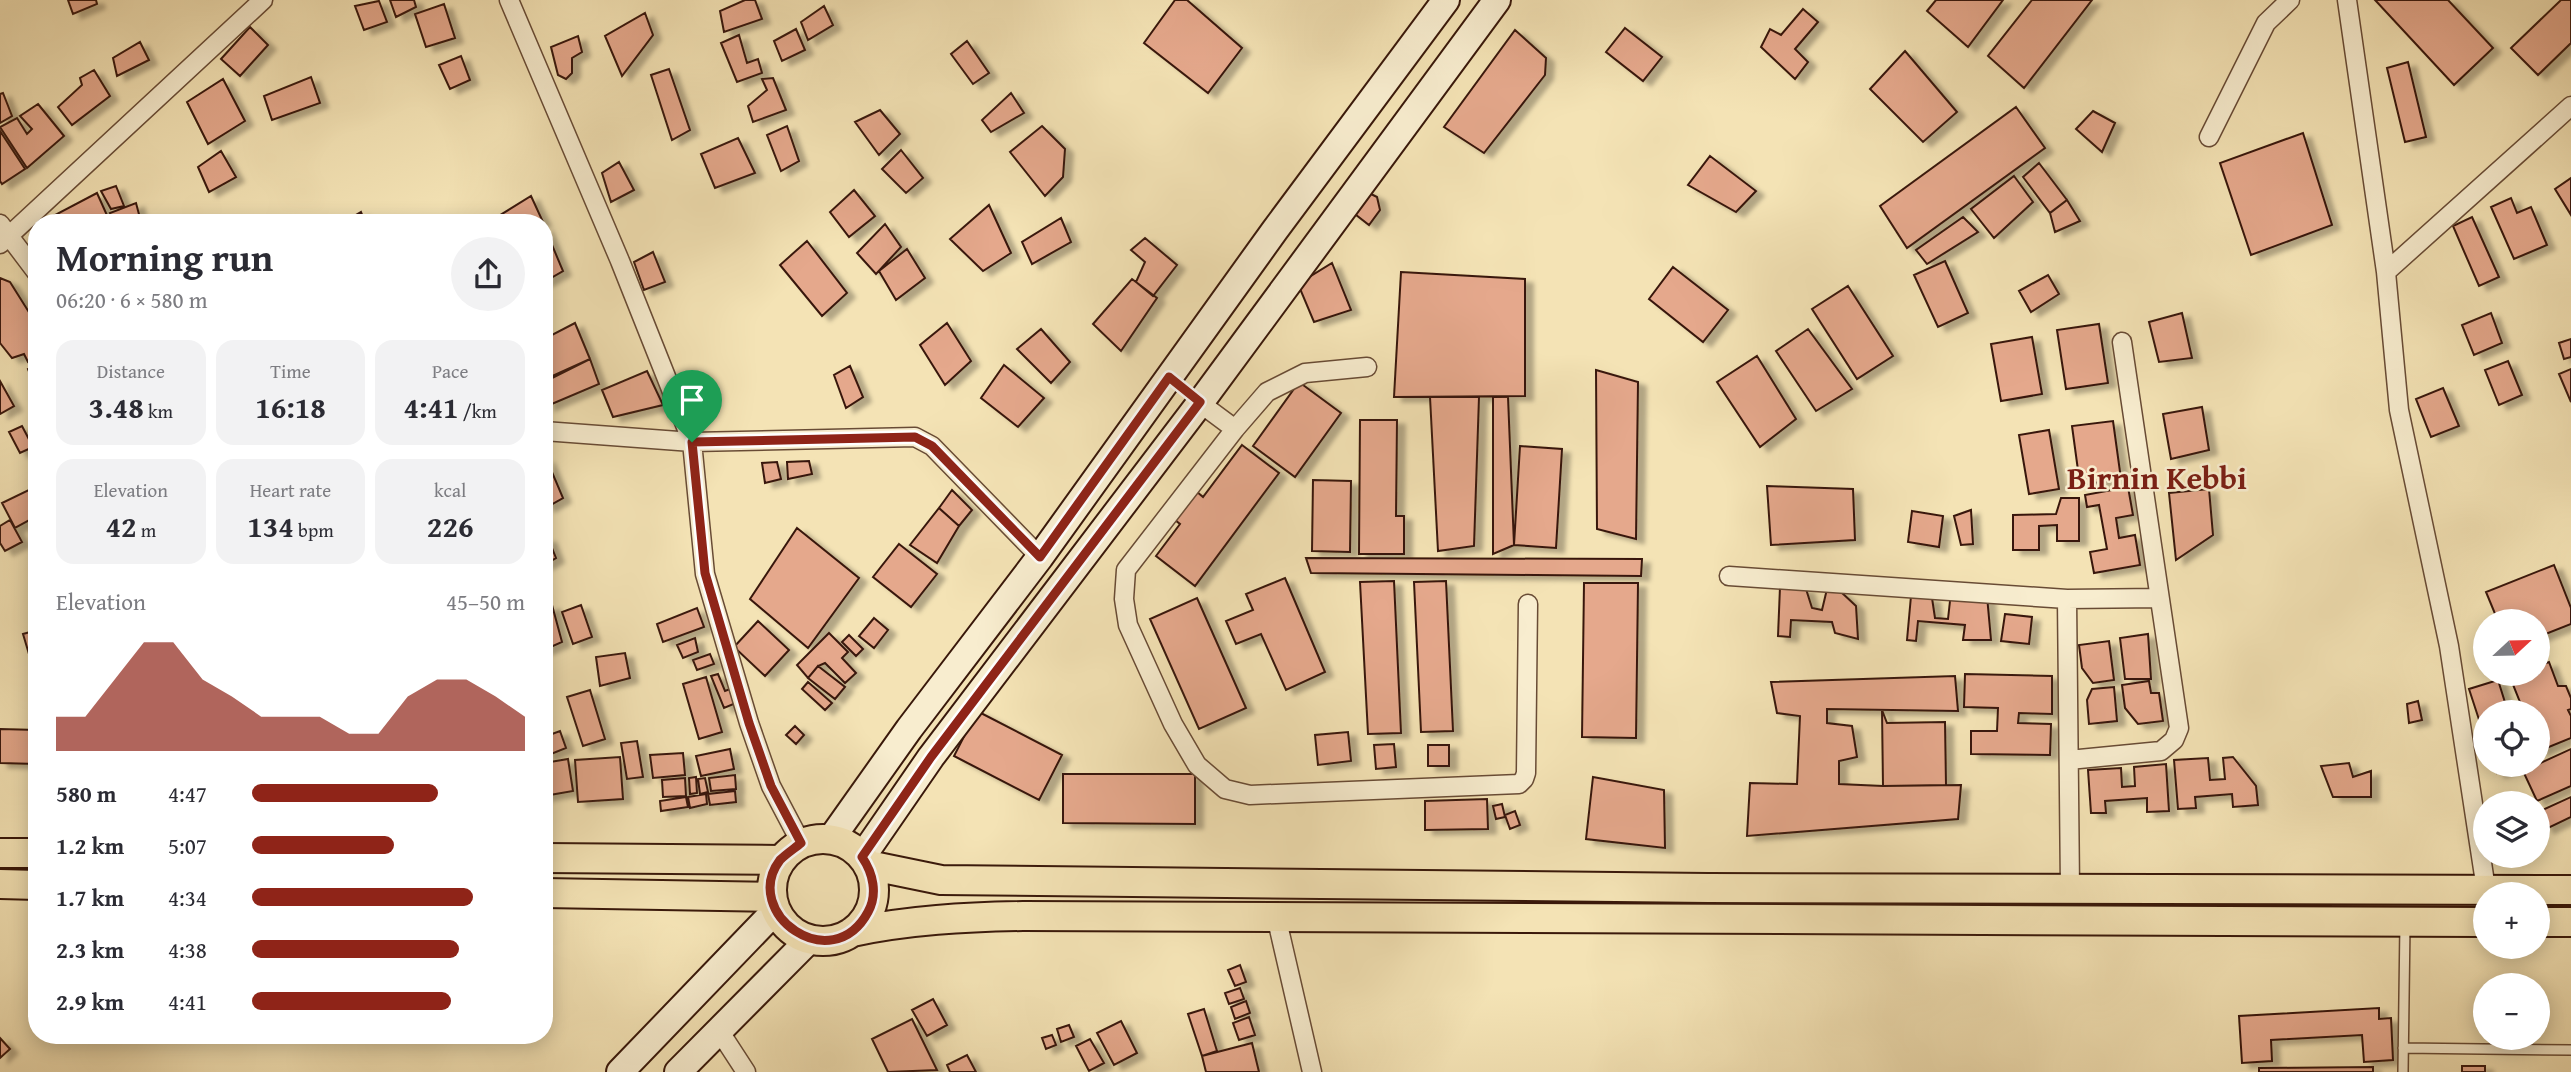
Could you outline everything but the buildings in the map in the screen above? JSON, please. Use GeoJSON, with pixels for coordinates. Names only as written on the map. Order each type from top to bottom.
{"type":"FeatureCollection","features":[{"type":"Feature","properties":{"kind":"main road"},"geometry":{"type":"LineString","coordinates":[[553,858],[791,851],[816,838],[831,839],[848,845],[865,861],[873,879],[874,894],[870,908],[863,922],[852,932]]}},
{"type":"Feature","properties":{"kind":"main road"},"geometry":{"type":"LineString","coordinates":[[791,851],[772,884],[774,904],[785,923],[796,933],[825,941],[890,924],[958,917],[2473,922]]}},
{"type":"Feature","properties":{"kind":"main road"},"geometry":{"type":"LineString","coordinates":[[0,853],[28,853]]}},
{"type":"Feature","properties":{"kind":"main road"},"geometry":{"type":"LineString","coordinates":[[865,861],[940,880],[2473,890]]}},
{"type":"Feature","properties":{"kind":"main road"},"geometry":{"type":"LineString","coordinates":[[0,884],[28,885]]}},
{"type":"Feature","properties":{"kind":"main road"},"geometry":{"type":"LineString","coordinates":[[2550,890],[2571,890]]}},
{"type":"Feature","properties":{"kind":"main road"},"geometry":{"type":"LineString","coordinates":[[553,893],[774,904]]}},
{"type":"Feature","properties":{"kind":"main road"},"geometry":{"type":"LineString","coordinates":[[2550,922],[2571,922]]}},
{"type":"Feature","properties":{"kind":"street"},"geometry":{"type":"LineString","coordinates":[[28,263],[3,235],[263,0]]}},
{"type":"Feature","properties":{"kind":"street"},"geometry":{"type":"LineString","coordinates":[[509,0],[620,261],[692,442],[705,573],[749,723],[791,851]]}},
{"type":"Feature","properties":{"kind":"street"},"geometry":{"type":"LineString","coordinates":[[831,839],[909,729],[1040,557],[1446,0]]}},
{"type":"Feature","properties":{"kind":"street"},"geometry":{"type":"LineString","coordinates":[[865,861],[931,757],[1200,402],[1497,0]]}},
{"type":"Feature","properties":{"kind":"street"},"geometry":{"type":"LineString","coordinates":[[2210,137],[2266,23],[2290,0]]}},
{"type":"Feature","properties":{"kind":"street"},"geometry":{"type":"LineString","coordinates":[[2346,0],[2386,272],[2399,410],[2449,646],[2485,882]]}},
{"type":"Feature","properties":{"kind":"street"},"geometry":{"type":"LineString","coordinates":[[2386,272],[2571,106]]}},
{"type":"Feature","properties":{"kind":"street"},"geometry":{"type":"LineString","coordinates":[[2069,760],[2161,751],[2174,740],[2179,728],[2122,342]]}},
{"type":"Feature","properties":{"kind":"street"},"geometry":{"type":"LineString","coordinates":[[1367,367],[1305,373],[1267,392],[1235,429],[1126,570],[1124,599],[1128,625],[1173,724],[1197,765],[1225,789],[1250,795],[1518,783],[1524,779],[1526,773],[1528,604]]}},
{"type":"Feature","properties":{"kind":"street"},"geometry":{"type":"LineString","coordinates":[[1169,377],[1235,429]]}},
{"type":"Feature","properties":{"kind":"street"},"geometry":{"type":"LineString","coordinates":[[553,432],[692,442],[915,437],[932,446],[1040,557]]}},
{"type":"Feature","properties":{"kind":"street"},"geometry":{"type":"LineString","coordinates":[[1728,576],[2067,599],[2159,598]]}},
{"type":"Feature","properties":{"kind":"street"},"geometry":{"type":"LineString","coordinates":[[2067,599],[2070,889]]}},
{"type":"Feature","properties":{"kind":"street"},"geometry":{"type":"LineString","coordinates":[[620,1072],[774,904]]}},
{"type":"Feature","properties":{"kind":"street"},"geometry":{"type":"LineString","coordinates":[[1276,916],[1312,1072]]}},
{"type":"Feature","properties":{"kind":"street"},"geometry":{"type":"LineString","coordinates":[[678,1072],[810,939]]}},
{"type":"Feature","properties":{"kind":"street"},"geometry":{"type":"LineString","coordinates":[[720,1032],[746,1072]]}},
{"type":"Feature","properties":{"kind":"lane"},"geometry":{"type":"LineString","coordinates":[[2403,1072],[2405,922]]}},
{"type":"Feature","properties":{"kind":"lane"},"geometry":{"type":"LineString","coordinates":[[2403,1048],[2571,1050]]}},
{"type":"Feature","properties":{"kind":"district","name":"Birnin Kebbi"},"geometry":{"type":"Point","coordinates":[2157,478]}},
{"type":"Feature","properties":{"kind":"route"},"geometry":{"type":"LineString","coordinates":[[1169,377],[1200,402],[931,757],[862,857],[873,879],[874,894],[863,922],[852,932],[839,938],[825,941],[796,933],[776,910],[772,897],[775,871],[781,860],[801,843],[771,786],[749,723],[705,573],[692,442],[915,437],[932,446],[1040,557],[1169,377]]}}]}
